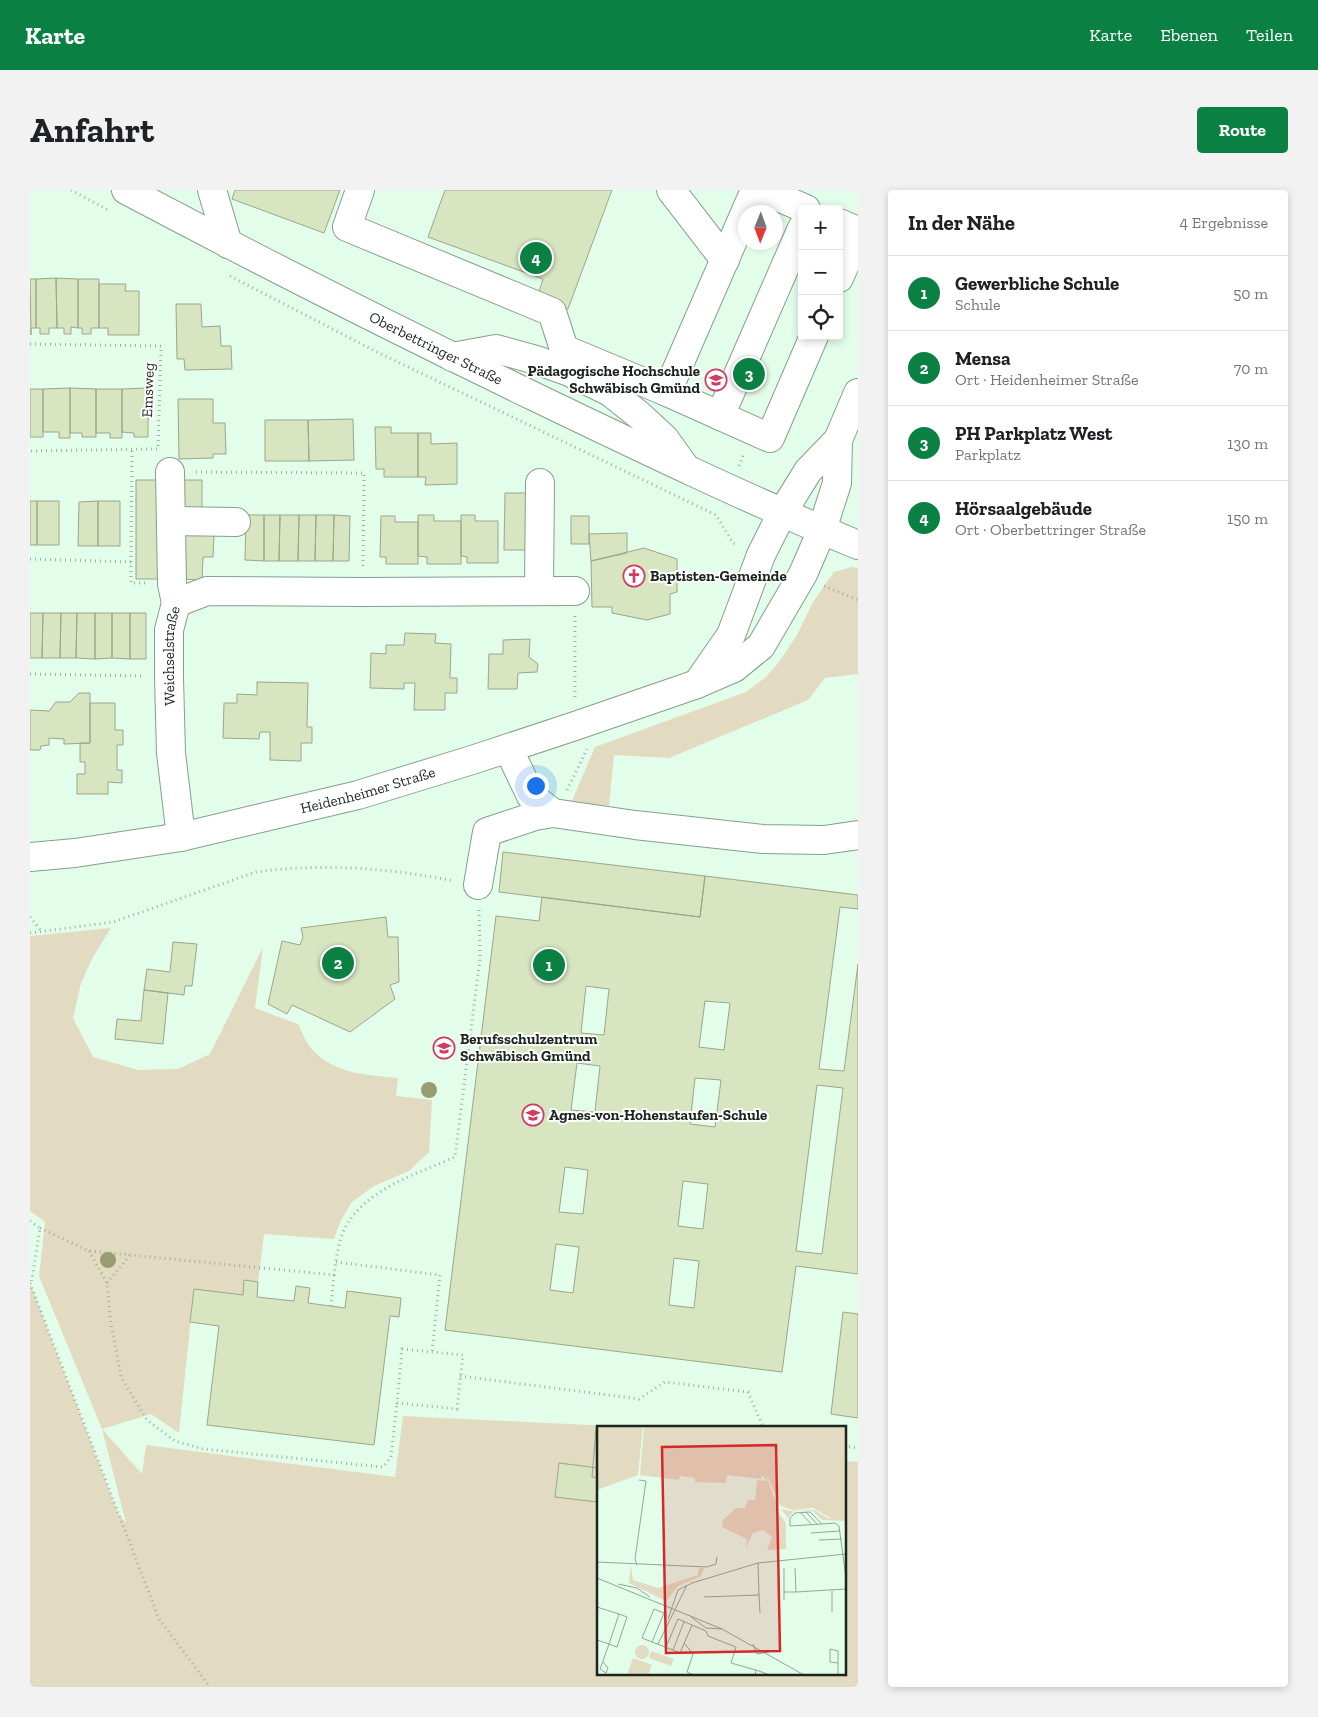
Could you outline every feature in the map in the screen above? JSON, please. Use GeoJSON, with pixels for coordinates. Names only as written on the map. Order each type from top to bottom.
{"type":"FeatureCollection","features":[{"type":"Feature","properties":{"kind":"street","name":"Oberbettringer Straße"},"geometry":{"type":"LineString","coordinates":[[126,190],[228,244],[452,357],[782,513],[858,545]]}},
{"type":"Feature","properties":{"kind":"street"},"geometry":{"type":"LineString","coordinates":[[212,190],[228,244]]}},
{"type":"Feature","properties":{"kind":"street"},"geometry":{"type":"LineString","coordinates":[[360,190],[348,227],[552,312],[564,349],[770,438],[812,340]]}},
{"type":"Feature","properties":{"kind":"street"},"geometry":{"type":"LineString","coordinates":[[671,190],[725,260]]}},
{"type":"Feature","properties":{"kind":"street"},"geometry":{"type":"LineString","coordinates":[[667,392],[755,190]]}},
{"type":"Feature","properties":{"kind":"street"},"geometry":{"type":"LineString","coordinates":[[762,190],[798,206]]}},
{"type":"Feature","properties":{"kind":"street"},"geometry":{"type":"LineString","coordinates":[[843,225],[858,231]]}},
{"type":"Feature","properties":{"kind":"street"},"geometry":{"type":"LineString","coordinates":[[843,269],[858,235]]}},
{"type":"Feature","properties":{"kind":"street"},"geometry":{"type":"LineString","coordinates":[[720,416],[798,237]]}},
{"type":"Feature","properties":{"kind":"street"},"geometry":{"type":"LineString","coordinates":[[452,357],[496,349],[536,360],[610,392],[639,414],[664,438],[686,468]]}},
{"type":"Feature","properties":{"kind":"street"},"geometry":{"type":"LineString","coordinates":[[697,684],[731,635],[761,555],[782,513],[808,471],[838,440],[858,394]]}},
{"type":"Feature","properties":{"kind":"street","name":"Heidenheimer Straße"},"geometry":{"type":"LineString","coordinates":[[30,857],[74,853],[181,837],[358,795],[575,726],[697,684],[734,668],[761,646],[803,574],[822,530],[837,484],[838,440]]}},
{"type":"Feature","properties":{"kind":"street"},"geometry":{"type":"LineString","coordinates":[[164,460],[174,593]]}},
{"type":"Feature","properties":{"kind":"street"},"geometry":{"type":"LineString","coordinates":[[539,590],[540,483]]}},
{"type":"Feature","properties":{"kind":"street"},"geometry":{"type":"LineString","coordinates":[[170,521],[236,522]]}},
{"type":"Feature","properties":{"kind":"street","name":"Weichselstraße"},"geometry":{"type":"LineString","coordinates":[[181,837],[171,754],[169,630],[174,593],[207,591],[575,591]]}},
{"type":"Feature","properties":{"kind":"street"},"geometry":{"type":"LineString","coordinates":[[508,748],[531,796],[553,813]]}},
{"type":"Feature","properties":{"kind":"street"},"geometry":{"type":"LineString","coordinates":[[478,885],[487,832],[535,816],[553,813],[635,826],[763,839],[824,840],[858,835]]}},
{"type":"Feature","properties":{"kind":"path"},"geometry":{"type":"LineString","coordinates":[[71,190],[110,211]]}},
{"type":"Feature","properties":{"kind":"path"},"geometry":{"type":"LineString","coordinates":[[225,274],[375,351],[716,516],[733,543],[761,555]]}},
{"type":"Feature","properties":{"kind":"path","name":"Emsweg"},"geometry":{"type":"LineString","coordinates":[[30,344],[161,346],[164,460]]}},
{"type":"Feature","properties":{"kind":"path"},"geometry":{"type":"LineString","coordinates":[[132,450],[131,583],[174,593]]}},
{"type":"Feature","properties":{"kind":"path"},"geometry":{"type":"LineString","coordinates":[[30,451],[132,450],[164,460],[364,473],[362,592]]}},
{"type":"Feature","properties":{"kind":"path"},"geometry":{"type":"LineString","coordinates":[[30,559],[131,562]]}},
{"type":"Feature","properties":{"kind":"path"},"geometry":{"type":"LineString","coordinates":[[803,574],[827,588],[858,600]]}},
{"type":"Feature","properties":{"kind":"path"},"geometry":{"type":"LineString","coordinates":[[553,813],[574,778],[587,750],[575,726],[575,591]]}},
{"type":"Feature","properties":{"kind":"path"},"geometry":{"type":"LineString","coordinates":[[30,674],[169,678]]}},
{"type":"Feature","properties":{"kind":"path"},"geometry":{"type":"LineString","coordinates":[[30,933],[113,922],[256,872],[278,869],[342,868],[431,876],[478,885],[480,958],[455,1157],[379,1191],[359,1208],[344,1230],[336,1262],[331,1306]]}},
{"type":"Feature","properties":{"kind":"path"},"geometry":{"type":"LineString","coordinates":[[30,917],[42,932]]}},
{"type":"Feature","properties":{"kind":"path"},"geometry":{"type":"LineString","coordinates":[[30,1221],[40,1228],[88,1251],[334,1275]]}},
{"type":"Feature","properties":{"kind":"path"},"geometry":{"type":"LineString","coordinates":[[40,1228],[30,1286],[159,1619],[210,1687]]}},
{"type":"Feature","properties":{"kind":"path"},"geometry":{"type":"LineString","coordinates":[[88,1251],[107,1283],[110,1318],[121,1377],[147,1420],[176,1441],[203,1449],[383,1467],[391,1457],[402,1349],[463,1355],[457,1409],[397,1403]]}},
{"type":"Feature","properties":{"kind":"path"},"geometry":{"type":"LineString","coordinates":[[107,1283],[130,1255]]}},
{"type":"Feature","properties":{"kind":"path"},"geometry":{"type":"LineString","coordinates":[[336,1262],[440,1275],[432,1352]]}},
{"type":"Feature","properties":{"kind":"path"},"geometry":{"type":"LineString","coordinates":[[460,1376],[639,1399],[665,1382],[748,1392],[763,1426]]}},
{"type":"Feature","properties":{"kind":"shaded area"},"geometry":{"type":"Polygon","coordinates":[[[852,567],[858,568],[858,674],[825,678],[808,700],[669,758],[614,755],[609,806],[572,801],[595,747],[746,692],[766,677],[779,662],[797,635],[813,602],[834,572],[852,567]]]}},
{"type":"Feature","properties":{"kind":"shaded area"},"geometry":{"type":"Polygon","coordinates":[[[111,928],[93,957],[81,983],[73,1018],[93,1057],[138,1070],[178,1069],[210,1054],[263,947],[255,1008],[298,1024],[311,1048],[329,1063],[351,1072],[398,1078],[396,1096],[432,1100],[429,1152],[409,1171],[374,1186],[352,1202],[341,1220],[334,1239],[264,1234],[258,1282],[244,1280],[243,1295],[194,1289],[179,1433],[151,1414],[102,1429],[39,1276],[45,1222],[30,1211],[30,936],[111,928]]]}},
{"type":"Feature","properties":{"kind":"shaded area"},"geometry":{"type":"Polygon","coordinates":[[[30,1283],[118,1513],[126,1523],[102,1429],[142,1474],[146,1445],[395,1477],[403,1416],[608,1426],[597,1426],[597,1674],[846,1674],[846,1461],[858,1462],[858,1687],[30,1687],[30,1283]]]}},
{"type":"Feature","properties":{"kind":"building"},"geometry":{"type":"Polygon","coordinates":[[[235,190],[340,190],[324,233],[232,199],[235,190]]]}},
{"type":"Feature","properties":{"kind":"building"},"geometry":{"type":"Polygon","coordinates":[[[445,190],[612,190],[568,309],[537,298],[543,279],[428,237],[445,190]]]}},
{"type":"Feature","properties":{"kind":"building"},"geometry":{"type":"Polygon","coordinates":[[[56,278],[57,328],[49,328],[49,334],[40,334],[40,328],[36,328],[36,279],[56,278]]]}},
{"type":"Feature","properties":{"kind":"building"},"geometry":{"type":"Polygon","coordinates":[[[56,278],[78,279],[78,328],[71,327],[71,334],[64,334],[64,328],[57,328],[56,278]]]}},
{"type":"Feature","properties":{"kind":"building"},"geometry":{"type":"Polygon","coordinates":[[[30,279],[36,279],[36,328],[31,328],[31,335],[30,279]]]}},
{"type":"Feature","properties":{"kind":"building"},"geometry":{"type":"Polygon","coordinates":[[[78,279],[99,279],[99,328],[91,328],[91,334],[82,334],[82,328],[78,328],[78,279]]]}},
{"type":"Feature","properties":{"kind":"building"},"geometry":{"type":"Polygon","coordinates":[[[99,284],[126,284],[125,291],[139,291],[139,335],[108,335],[108,328],[99,328],[99,284]]]}},
{"type":"Feature","properties":{"kind":"building"},"geometry":{"type":"Polygon","coordinates":[[[176,304],[201,304],[202,327],[220,326],[221,346],[231,346],[232,369],[185,370],[184,359],[177,359],[176,304]]]}},
{"type":"Feature","properties":{"kind":"building"},"geometry":{"type":"Polygon","coordinates":[[[70,388],[70,438],[59,438],[59,432],[43,432],[43,389],[70,388]]]}},
{"type":"Feature","properties":{"kind":"building"},"geometry":{"type":"Polygon","coordinates":[[[70,388],[96,389],[96,437],[82,437],[82,433],[70,433],[70,388]]]}},
{"type":"Feature","properties":{"kind":"building"},"geometry":{"type":"Polygon","coordinates":[[[148,388],[148,437],[134,437],[134,433],[122,432],[122,389],[148,388]]]}},
{"type":"Feature","properties":{"kind":"building"},"geometry":{"type":"Polygon","coordinates":[[[30,389],[43,389],[43,437],[30,437],[30,389]]]}},
{"type":"Feature","properties":{"kind":"building"},"geometry":{"type":"Polygon","coordinates":[[[96,389],[122,389],[122,438],[110,438],[110,433],[96,433],[96,389]]]}},
{"type":"Feature","properties":{"kind":"building"},"geometry":{"type":"Polygon","coordinates":[[[178,399],[213,399],[213,423],[225,423],[226,454],[213,454],[213,458],[179,459],[178,399]]]}},
{"type":"Feature","properties":{"kind":"building"},"geometry":{"type":"Polygon","coordinates":[[[353,419],[354,460],[309,461],[308,420],[353,419]]]}},
{"type":"Feature","properties":{"kind":"building"},"geometry":{"type":"Polygon","coordinates":[[[265,420],[308,420],[309,461],[265,461],[265,420]]]}},
{"type":"Feature","properties":{"kind":"building"},"geometry":{"type":"Polygon","coordinates":[[[375,427],[391,427],[391,433],[418,433],[418,477],[384,477],[384,469],[376,469],[375,427]]]}},
{"type":"Feature","properties":{"kind":"building"},"geometry":{"type":"Polygon","coordinates":[[[418,433],[431,433],[431,444],[457,443],[457,484],[425,485],[426,477],[418,477],[418,433]]]}},
{"type":"Feature","properties":{"kind":"building"},"geometry":{"type":"Polygon","coordinates":[[[136,480],[159,480],[158,579],[136,579],[136,480]]]}},
{"type":"Feature","properties":{"kind":"building"},"geometry":{"type":"Polygon","coordinates":[[[180,480],[202,480],[202,513],[180,513],[180,480]]]}},
{"type":"Feature","properties":{"kind":"building"},"geometry":{"type":"Polygon","coordinates":[[[505,493],[527,493],[527,550],[504,550],[505,493]]]}},
{"type":"Feature","properties":{"kind":"building"},"geometry":{"type":"Polygon","coordinates":[[[30,501],[37,501],[37,545],[30,545],[30,501]]]}},
{"type":"Feature","properties":{"kind":"building"},"geometry":{"type":"Polygon","coordinates":[[[37,501],[59,501],[59,545],[37,545],[37,501]]]}},
{"type":"Feature","properties":{"kind":"building"},"geometry":{"type":"Polygon","coordinates":[[[98,501],[120,501],[120,546],[98,546],[98,501]]]}},
{"type":"Feature","properties":{"kind":"building"},"geometry":{"type":"Polygon","coordinates":[[[98,501],[98,546],[78,546],[79,502],[98,501]]]}},
{"type":"Feature","properties":{"kind":"building"},"geometry":{"type":"Polygon","coordinates":[[[246,515],[264,515],[264,561],[245,560],[246,515]]]}},
{"type":"Feature","properties":{"kind":"building"},"geometry":{"type":"Polygon","coordinates":[[[264,515],[280,515],[279,561],[264,561],[264,515]]]}},
{"type":"Feature","properties":{"kind":"building"},"geometry":{"type":"Polygon","coordinates":[[[280,515],[299,515],[298,561],[279,561],[280,515]]]}},
{"type":"Feature","properties":{"kind":"building"},"geometry":{"type":"Polygon","coordinates":[[[299,515],[316,515],[315,561],[298,561],[299,515]]]}},
{"type":"Feature","properties":{"kind":"building"},"geometry":{"type":"Polygon","coordinates":[[[316,515],[334,515],[333,561],[315,561],[316,515]]]}},
{"type":"Feature","properties":{"kind":"building"},"geometry":{"type":"Polygon","coordinates":[[[334,515],[350,516],[349,561],[333,561],[334,515]]]}},
{"type":"Feature","properties":{"kind":"building"},"geometry":{"type":"Polygon","coordinates":[[[418,515],[434,515],[434,521],[461,521],[461,564],[427,564],[427,557],[418,556],[418,515]]]}},
{"type":"Feature","properties":{"kind":"building"},"geometry":{"type":"Polygon","coordinates":[[[461,515],[475,515],[475,521],[498,521],[498,563],[467,563],[467,557],[461,556],[461,515]]]}},
{"type":"Feature","properties":{"kind":"building"},"geometry":{"type":"Polygon","coordinates":[[[381,516],[395,516],[395,522],[418,522],[418,564],[386,564],[386,557],[380,557],[381,516]]]}},
{"type":"Feature","properties":{"kind":"building"},"geometry":{"type":"Polygon","coordinates":[[[571,516],[589,516],[589,544],[571,544],[571,516]]]}},
{"type":"Feature","properties":{"kind":"building"},"geometry":{"type":"Polygon","coordinates":[[[627,533],[627,553],[591,561],[589,534],[627,533]]]}},
{"type":"Feature","properties":{"kind":"building"},"geometry":{"type":"Polygon","coordinates":[[[180,535],[214,535],[213,557],[203,557],[202,580],[180,579],[180,535]]]}},
{"type":"Feature","properties":{"kind":"building","name":"Baptisten-Gemeinde"},"geometry":{"type":"Polygon","coordinates":[[[644,548],[677,559],[677,592],[670,594],[670,614],[647,620],[612,613],[612,607],[592,607],[591,561],[644,548]]]}},
{"type":"Feature","properties":{"kind":"building"},"geometry":{"type":"Polygon","coordinates":[[[30,613],[43,613],[42,658],[30,658],[30,613]]]}},
{"type":"Feature","properties":{"kind":"building"},"geometry":{"type":"Polygon","coordinates":[[[43,613],[61,613],[60,658],[42,658],[43,613]]]}},
{"type":"Feature","properties":{"kind":"building"},"geometry":{"type":"Polygon","coordinates":[[[61,613],[77,613],[76,658],[60,658],[61,613]]]}},
{"type":"Feature","properties":{"kind":"building"},"geometry":{"type":"Polygon","coordinates":[[[77,613],[95,613],[95,659],[76,658],[77,613]]]}},
{"type":"Feature","properties":{"kind":"building"},"geometry":{"type":"Polygon","coordinates":[[[95,613],[112,613],[112,658],[95,659],[95,613]]]}},
{"type":"Feature","properties":{"kind":"building"},"geometry":{"type":"Polygon","coordinates":[[[112,613],[130,613],[130,659],[112,658],[112,613]]]}},
{"type":"Feature","properties":{"kind":"building"},"geometry":{"type":"Polygon","coordinates":[[[130,613],[146,613],[146,659],[130,659],[130,613]]]}},
{"type":"Feature","properties":{"kind":"building"},"geometry":{"type":"Polygon","coordinates":[[[405,633],[436,634],[435,643],[451,644],[450,678],[457,678],[457,693],[445,693],[445,710],[414,710],[415,683],[404,683],[404,689],[370,688],[371,653],[386,654],[386,645],[404,645],[405,633]]]}},
{"type":"Feature","properties":{"kind":"building"},"geometry":{"type":"Polygon","coordinates":[[[530,639],[529,657],[538,664],[537,672],[518,673],[517,689],[488,689],[489,654],[503,654],[503,640],[530,639]]]}},
{"type":"Feature","properties":{"kind":"building"},"geometry":{"type":"Polygon","coordinates":[[[257,682],[308,683],[307,727],[312,727],[312,743],[301,743],[301,761],[270,760],[270,732],[260,732],[259,739],[223,738],[224,703],[237,703],[237,694],[257,695],[257,682]]]}},
{"type":"Feature","properties":{"kind":"building"},"geometry":{"type":"Polygon","coordinates":[[[79,693],[90,693],[90,743],[64,744],[64,739],[49,738],[49,745],[41,746],[40,750],[30,750],[30,710],[49,711],[56,702],[70,702],[79,693]]]}},
{"type":"Feature","properties":{"kind":"building"},"geometry":{"type":"Polygon","coordinates":[[[90,703],[115,703],[115,730],[123,730],[123,745],[117,745],[117,770],[122,770],[122,783],[108,782],[108,794],[77,794],[77,774],[85,774],[85,762],[80,762],[80,743],[90,743],[90,703]]]}},
{"type":"Feature","properties":{"kind":"building"},"geometry":{"type":"Polygon","coordinates":[[[503,852],[705,876],[700,917],[499,892],[503,852]]]}},
{"type":"Feature","properties":{"kind":"building"},"geometry":{"type":"Polygon","coordinates":[[[705,876],[858,895],[858,909],[840,907],[819,1069],[844,1071],[858,964],[858,1274],[796,1266],[782,1372],[445,1330],[496,916],[539,921],[542,897],[700,917],[705,876]],[[586,986],[581,1033],[604,1035],[609,989],[586,986]],[[705,1001],[699,1047],[724,1050],[730,1003],[705,1001]],[[577,1063],[571,1110],[595,1112],[600,1066],[577,1063]],[[695,1078],[690,1124],[715,1127],[721,1080],[695,1078]],[[817,1085],[796,1251],[822,1254],[843,1088],[817,1085]],[[565,1167],[559,1212],[583,1214],[588,1170],[565,1167]],[[683,1181],[678,1226],[703,1229],[708,1184],[683,1181]],[[556,1244],[550,1290],[573,1293],[579,1247],[556,1244]],[[674,1258],[669,1305],[694,1308],[699,1261],[674,1258]]]}},
{"type":"Feature","properties":{"kind":"building"},"geometry":{"type":"Polygon","coordinates":[[[386,917],[388,937],[398,937],[399,982],[390,985],[395,999],[350,1032],[292,1005],[287,1014],[268,1004],[282,941],[300,945],[303,937],[301,928],[386,917]]]}},
{"type":"Feature","properties":{"kind":"building"},"geometry":{"type":"Polygon","coordinates":[[[173,942],[197,944],[192,986],[185,986],[184,995],[144,990],[147,969],[170,972],[173,942]]]}},
{"type":"Feature","properties":{"kind":"building"},"geometry":{"type":"Polygon","coordinates":[[[144,990],[168,993],[163,1044],[115,1039],[117,1019],[141,1021],[144,990]]]}},
{"type":"Feature","properties":{"kind":"building"},"geometry":{"type":"Polygon","coordinates":[[[244,1280],[258,1282],[257,1297],[294,1301],[296,1286],[310,1288],[308,1303],[345,1308],[347,1291],[401,1298],[399,1317],[390,1316],[374,1445],[207,1425],[219,1326],[190,1322],[194,1289],[243,1295],[244,1280]]]}},
{"type":"Feature","properties":{"kind":"building"},"geometry":{"type":"Polygon","coordinates":[[[843,1312],[858,1314],[858,1418],[831,1414],[843,1312]]]}},
{"type":"Feature","properties":{"kind":"building"},"geometry":{"type":"Polygon","coordinates":[[[596,1429],[597,1429],[597,1478],[592,1477],[596,1429]]]}},
{"type":"Feature","properties":{"kind":"building"},"geometry":{"type":"Polygon","coordinates":[[[559,1463],[597,1468],[597,1502],[555,1497],[559,1463]]]}},
{"type":"Feature","properties":{"kind":"place","name":"Hörsaalgebäude"},"geometry":{"type":"Point","coordinates":[536,258]}},
{"type":"Feature","properties":{"kind":"place","name":"PH Parkplatz West"},"geometry":{"type":"Point","coordinates":[749,374]}},
{"type":"Feature","properties":{"kind":"place","name":"Pädagogische Hochschule Schwäbisch Gmünd"},"geometry":{"type":"Point","coordinates":[716,380]}},
{"type":"Feature","properties":{"kind":"place","name":"Baptisten-Gemeinde"},"geometry":{"type":"Point","coordinates":[634,576]}},
{"type":"Feature","properties":{"kind":"place","name":"Mensa"},"geometry":{"type":"Point","coordinates":[338,963]}},
{"type":"Feature","properties":{"kind":"place","name":"Gewerbliche Schule"},"geometry":{"type":"Point","coordinates":[549,965]}},
{"type":"Feature","properties":{"kind":"place","name":"Berufsschulzentrum Schwäbisch Gmünd"},"geometry":{"type":"Point","coordinates":[444,1048]}},
{"type":"Feature","properties":{"kind":"place","name":"Agnes-von-Hohenstaufen-Schule"},"geometry":{"type":"Point","coordinates":[533,1115]}}]}
